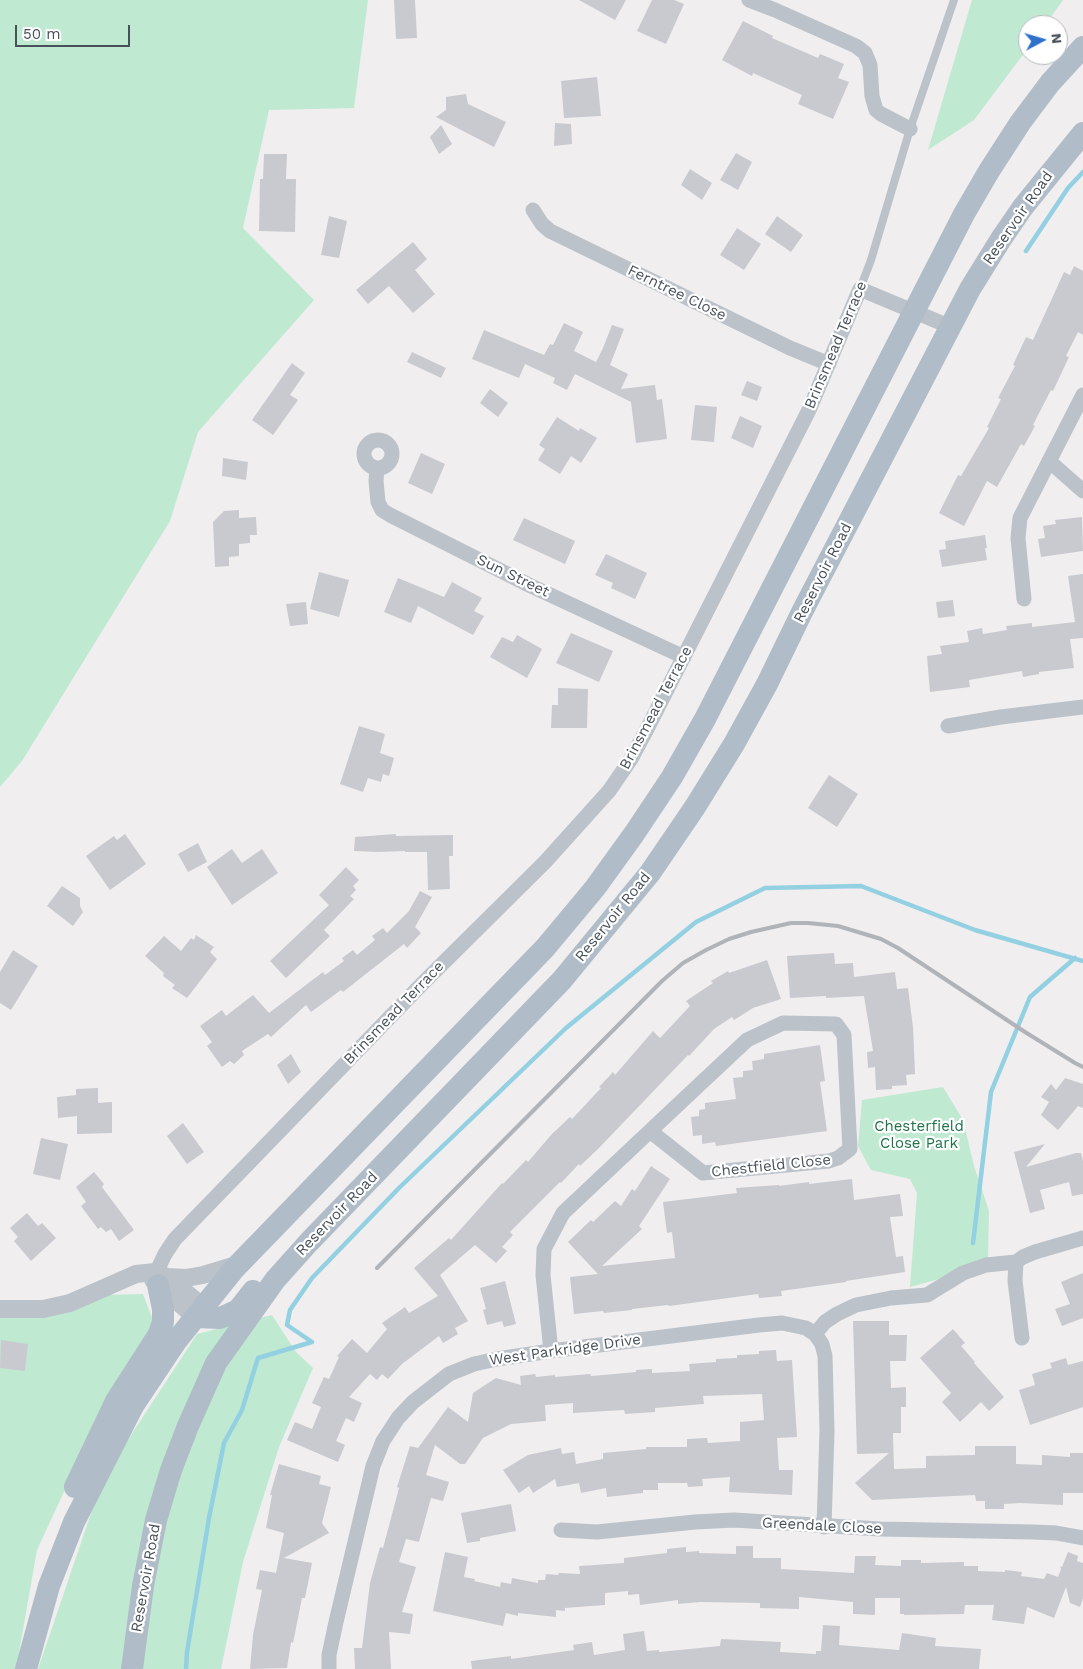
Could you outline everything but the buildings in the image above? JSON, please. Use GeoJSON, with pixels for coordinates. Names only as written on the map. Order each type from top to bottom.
{"type":"FeatureCollection","features":[{"type":"Feature","properties":{"kind":"main road"},"geometry":{"type":"LineString","coordinates":[[26,1669],[49,1586],[74,1522],[133,1406],[177,1340],[204,1314],[239,1264],[544,948],[595,888],[672,777],[705,719],[964,214],[989,171],[1035,103],[1050,83],[1083,47]]}},
{"type":"Feature","properties":{"kind":"main road","name":"Reservoir Road"},"geometry":{"type":"LineString","coordinates":[[132,1669],[143,1586],[156,1520],[171,1470],[216,1363],[275,1280],[309,1242],[562,980],[650,873],[734,744],[767,684],[970,289],[1000,239],[1052,170],[1083,133]]}},
{"type":"Feature","properties":{"kind":"main road"},"geometry":{"type":"LineString","coordinates":[[204,1314],[220,1318],[238,1310],[273,1265],[342,1191],[387,1147],[442,1104]]}},
{"type":"Feature","properties":{"kind":"main road"},"geometry":{"type":"LineString","coordinates":[[32,1646],[43,1569],[59,1519],[116,1401],[159,1334],[163,1322],[163,1309],[158,1279]]}},
{"type":"Feature","properties":{"kind":"main road"},"geometry":{"type":"LineString","coordinates":[[204,1314],[218,1340],[216,1363]]}},
{"type":"Feature","properties":{"kind":"street"},"geometry":{"type":"LineString","coordinates":[[749,0],[856,46],[865,53],[870,65],[872,96],[876,110],[910,129]]}},
{"type":"Feature","properties":{"kind":"street","name":"Ferntree Close"},"geometry":{"type":"LineString","coordinates":[[533,210],[542,224],[550,231],[781,343],[829,364]]}},
{"type":"Feature","properties":{"kind":"street"},"geometry":{"type":"LineString","coordinates":[[860,289],[951,326]]}},
{"type":"Feature","properties":{"kind":"street","name":"Brinsmead Terrace"},"geometry":{"type":"LineString","coordinates":[[158,1279],[165,1254],[181,1233],[424,982],[545,862],[609,791],[631,759],[809,410],[860,289]]}},
{"type":"Feature","properties":{"kind":"street"},"geometry":{"type":"LineString","coordinates":[[1024,599],[1018,538],[1020,518],[1083,395]]}},
{"type":"Feature","properties":{"kind":"street"},"geometry":{"type":"LineString","coordinates":[[1048,461],[1068,476],[1083,491]]}},
{"type":"Feature","properties":{"kind":"street","name":"Sun Street"},"geometry":{"type":"LineString","coordinates":[[377,468],[378,502],[382,510],[390,516],[531,586],[684,657]]}},
{"type":"Feature","properties":{"kind":"street"},"geometry":{"type":"LineString","coordinates":[[948,726],[1001,717],[1083,707]]}},
{"type":"Feature","properties":{"kind":"street","name":"Chestfield Close"},"geometry":{"type":"LineString","coordinates":[[551,1351],[542,1276],[544,1249],[563,1213],[650,1131],[747,1040],[783,1023],[836,1024],[844,1036],[850,1149],[838,1158],[703,1173],[650,1131]]}},
{"type":"Feature","properties":{"kind":"street"},"geometry":{"type":"LineString","coordinates":[[824,1527],[827,1431],[826,1370],[822,1344],[815,1334],[825,1322],[836,1314],[856,1305],[891,1298],[927,1295],[963,1273],[986,1265],[1016,1262],[1035,1252],[1083,1238]]}},
{"type":"Feature","properties":{"kind":"street"},"geometry":{"type":"LineString","coordinates":[[1016,1262],[1015,1282],[1022,1338]]}},
{"type":"Feature","properties":{"kind":"street"},"geometry":{"type":"LineString","coordinates":[[0,1309],[43,1309],[70,1303],[136,1274],[158,1279],[186,1278],[239,1264]]}},
{"type":"Feature","properties":{"kind":"street"},"geometry":{"type":"LineString","coordinates":[[158,1279],[204,1314]]}},
{"type":"Feature","properties":{"kind":"street","name":"West Parkridge Drive"},"geometry":{"type":"LineString","coordinates":[[328,1669],[336,1622],[373,1466],[383,1441],[398,1418],[413,1402],[450,1374],[474,1364],[497,1359],[782,1323],[806,1328],[815,1334]]}},
{"type":"Feature","properties":{"kind":"street","name":"Greendale Close"},"geometry":{"type":"LineString","coordinates":[[561,1530],[598,1532],[716,1520],[824,1527],[1056,1533],[1083,1538]]}},
{"type":"Feature","properties":{"kind":"lane","name":"Brinsmead Terrace"},"geometry":{"type":"LineString","coordinates":[[860,289],[910,129],[954,0]]}},
{"type":"Feature","properties":{"kind":"green space"},"geometry":{"type":"Polygon","coordinates":[[[0,0],[368,0],[354,108],[269,110],[243,228],[314,300],[198,432],[170,521],[22,761],[0,787],[0,0]]]}},
{"type":"Feature","properties":{"kind":"green space"},"geometry":{"type":"Polygon","coordinates":[[[972,0],[1063,0],[1052,15],[1018,15],[1018,61],[974,120],[928,150],[972,0]]]}},
{"type":"Feature","properties":{"kind":"green space","name":"Chesterfield Close Park"},"geometry":{"type":"Polygon","coordinates":[[[943,1087],[963,1120],[974,1166],[989,1211],[988,1258],[950,1276],[910,1287],[917,1193],[910,1179],[871,1170],[858,1146],[862,1100],[943,1087]]]}},
{"type":"Feature","properties":{"kind":"green space"},"geometry":{"type":"Polygon","coordinates":[[[143,1294],[154,1323],[110,1392],[37,1550],[16,1669],[0,1669],[0,1316],[101,1295],[143,1294]]]}},
{"type":"Feature","properties":{"kind":"green space"},"geometry":{"type":"Polygon","coordinates":[[[272,1315],[296,1352],[313,1368],[279,1447],[243,1562],[221,1669],[38,1669],[103,1478],[197,1334],[272,1315]]]}},
{"type":"Feature","properties":{"kind":"waterway"},"geometry":{"type":"LineString","coordinates":[[1026,251],[1068,188],[1083,172]]}},
{"type":"Feature","properties":{"kind":"waterway"},"geometry":{"type":"LineString","coordinates":[[312,1342],[287,1325],[290,1310],[312,1278],[399,1188],[566,1028],[696,922],[765,888],[861,886],[975,930],[1083,961]]}},
{"type":"Feature","properties":{"kind":"waterway"},"geometry":{"type":"LineString","coordinates":[[973,1243],[991,1092],[1030,997],[1075,958]]}},
{"type":"Feature","properties":{"kind":"waterway"},"geometry":{"type":"LineString","coordinates":[[186,1669],[187,1652],[209,1518],[224,1443],[242,1410],[258,1358],[312,1342]]}},
{"type":"Feature","properties":{"kind":"railway"},"geometry":{"type":"LineString","coordinates":[[377,1268],[662,981],[683,963],[706,950],[729,939],[751,932],[791,923],[808,923],[838,926],[881,939],[1083,1067]]}}]}
